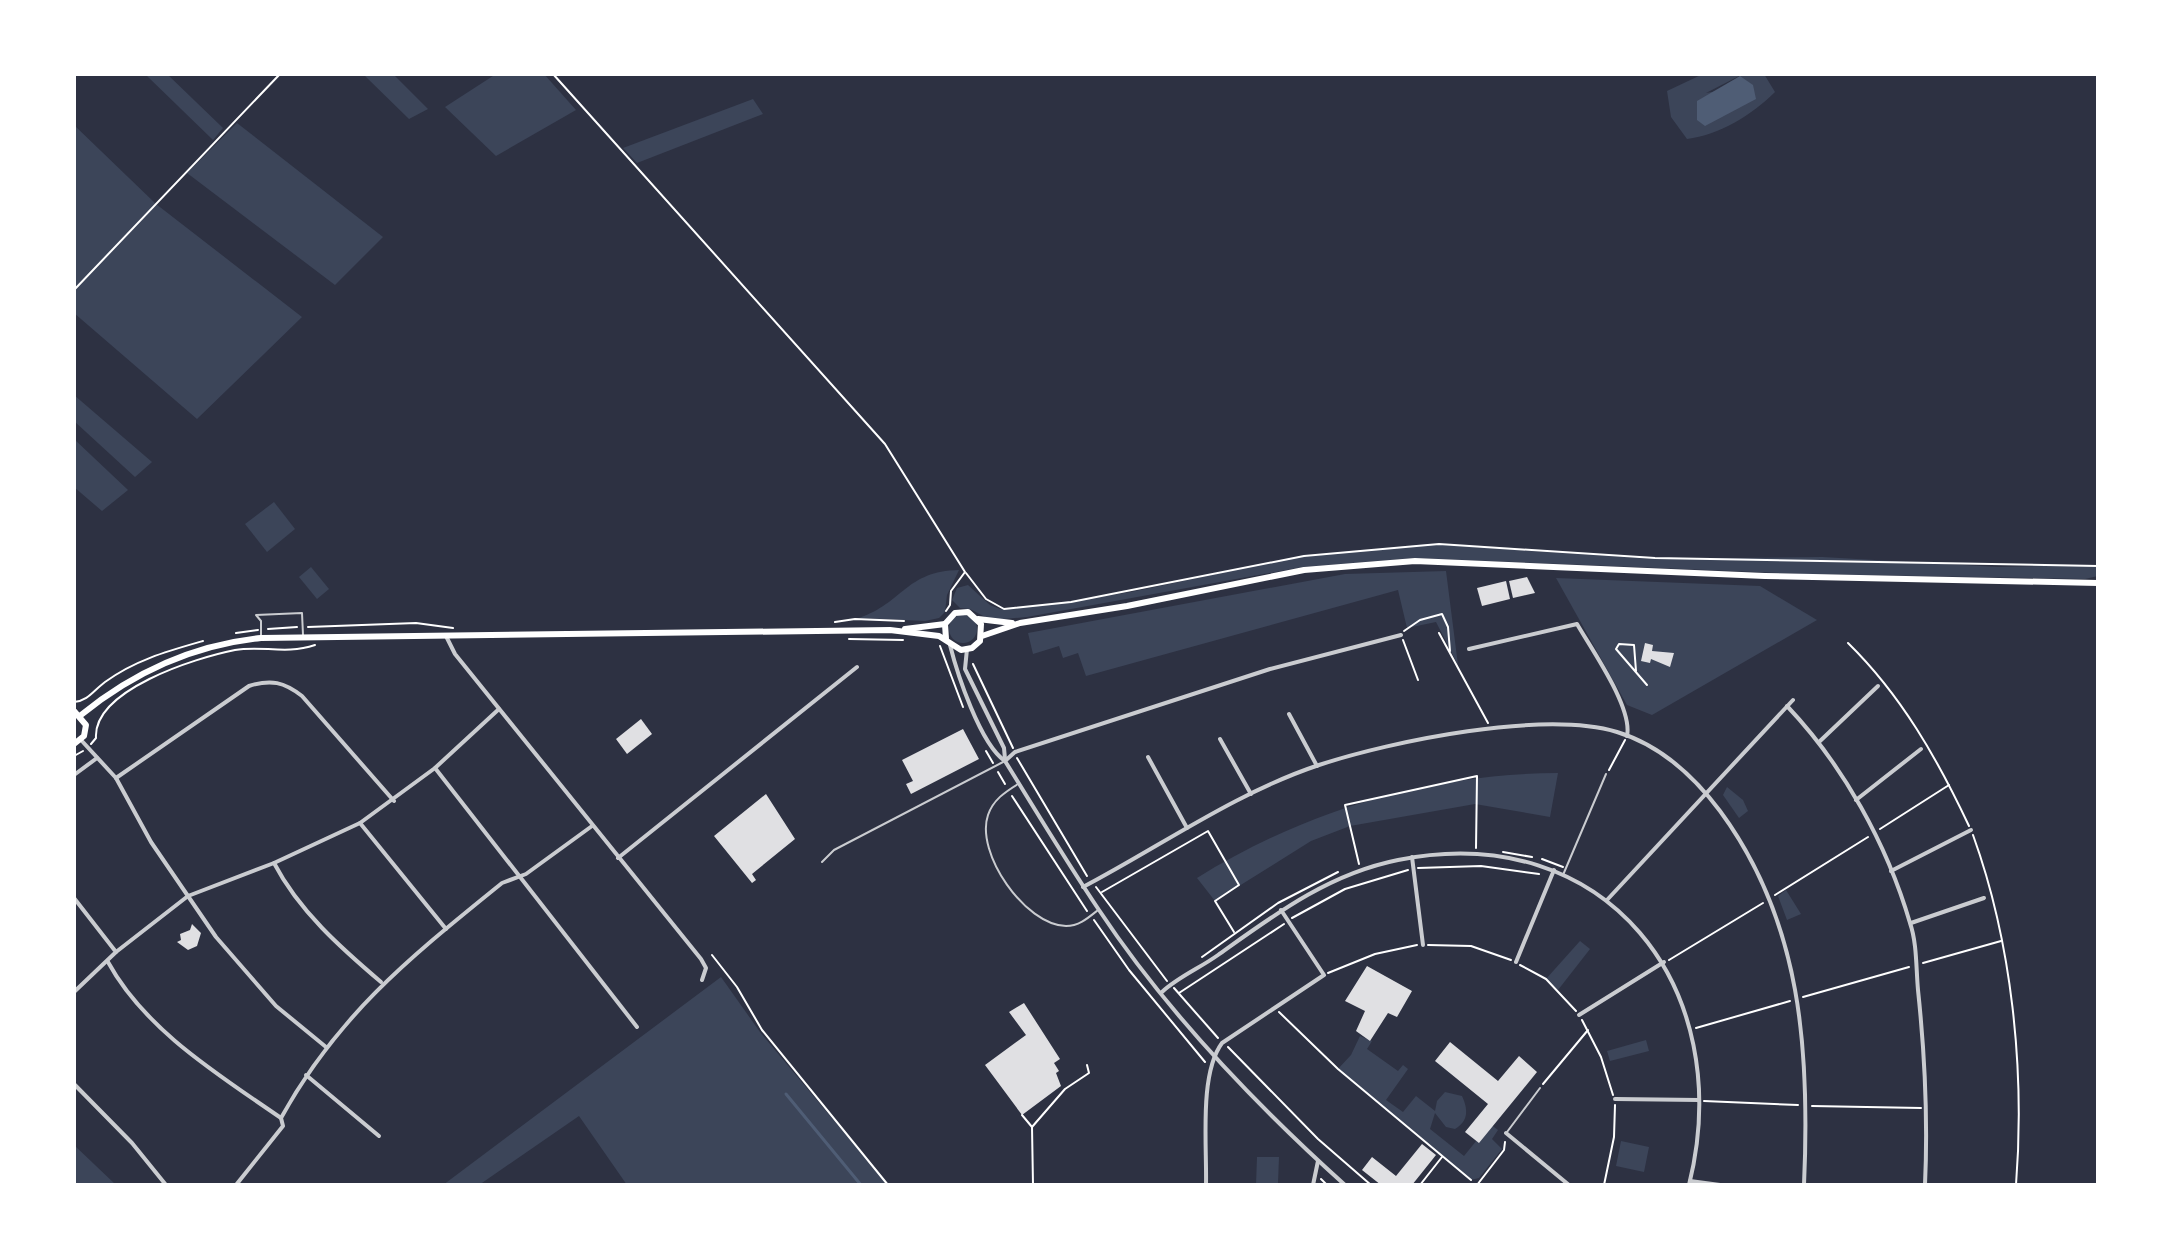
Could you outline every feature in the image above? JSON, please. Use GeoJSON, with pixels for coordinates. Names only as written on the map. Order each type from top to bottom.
{"type":"FeatureCollection","features":[{"type":"Feature","properties":{"kind":"main road"},"geometry":{"type":"LineString","coordinates":[[890,630],[967,649],[976,645],[982,636],[1020,623],[1304,570],[1415,561],[1765,576],[2098,583]]}},
{"type":"Feature","properties":{"kind":"main road"},"geometry":{"type":"LineString","coordinates":[[77,742],[86,730],[78,713],[116,688],[163,663],[224,643],[261,638],[890,630],[944,621],[961,612],[978,619],[1020,623]]}},
{"type":"Feature","properties":{"kind":"main road"},"geometry":{"type":"LineString","coordinates":[[978,619],[982,636]]}},
{"type":"Feature","properties":{"kind":"main road"},"geometry":{"type":"LineString","coordinates":[[944,621],[948,642]]}},
{"type":"Feature","properties":{"kind":"street"},"geometry":{"type":"LineString","coordinates":[[1469,649],[1577,624],[1621,704],[1629,724],[1627,736]]}},
{"type":"Feature","properties":{"kind":"street"},"geometry":{"type":"LineString","coordinates":[[1005,761],[1015,752],[1256,673],[1401,635]]}},
{"type":"Feature","properties":{"kind":"street"},"geometry":{"type":"LineString","coordinates":[[446,636],[455,654],[701,959],[706,968],[702,980]]}},
{"type":"Feature","properties":{"kind":"street"},"geometry":{"type":"LineString","coordinates":[[948,642],[964,691],[996,754],[1005,761],[1099,910],[1214,1054],[1345,1185]]}},
{"type":"Feature","properties":{"kind":"street"},"geometry":{"type":"LineString","coordinates":[[967,649],[965,669],[1004,748],[1005,761]]}},
{"type":"Feature","properties":{"kind":"street"},"geometry":{"type":"LineString","coordinates":[[618,858],[857,667]]}},
{"type":"Feature","properties":{"kind":"street"},"geometry":{"type":"LineString","coordinates":[[116,778],[249,686],[266,680],[291,687],[302,696],[394,801]]}},
{"type":"Feature","properties":{"kind":"street"},"geometry":{"type":"LineString","coordinates":[[1819,742],[1878,686]]}},
{"type":"Feature","properties":{"kind":"street"},"geometry":{"type":"LineString","coordinates":[[1607,901],[1793,700]]}},
{"type":"Feature","properties":{"kind":"street"},"geometry":{"type":"LineString","coordinates":[[1787,706],[1819,742],[1856,800],[1891,871],[1911,923],[1929,1109],[1925,1185]]}},
{"type":"Feature","properties":{"kind":"street"},"geometry":{"type":"LineString","coordinates":[[74,992],[116,952],[188,896],[274,863],[360,823],[394,801],[499,709]]}},
{"type":"Feature","properties":{"kind":"street"},"geometry":{"type":"LineString","coordinates":[[1289,714],[1317,766]]}},
{"type":"Feature","properties":{"kind":"street"},"geometry":{"type":"LineString","coordinates":[[1083,887],[1251,794],[1317,766],[1420,740],[1488,730],[1588,727],[1627,736],[1671,760],[1706,792],[1740,837],[1771,898],[1786,940],[1798,999],[1808,1106],[1804,1185]]}},
{"type":"Feature","properties":{"kind":"street"},"geometry":{"type":"LineString","coordinates":[[1220,739],[1251,794]]}},
{"type":"Feature","properties":{"kind":"street"},"geometry":{"type":"LineString","coordinates":[[77,742],[116,778],[151,842],[253,982],[326,1047]]}},
{"type":"Feature","properties":{"kind":"street"},"geometry":{"type":"LineString","coordinates":[[1856,800],[1921,749]]}},
{"type":"Feature","properties":{"kind":"street"},"geometry":{"type":"LineString","coordinates":[[1148,757],[1187,828]]}},
{"type":"Feature","properties":{"kind":"street"},"geometry":{"type":"LineString","coordinates":[[74,775],[97,758]]}},
{"type":"Feature","properties":{"kind":"street"},"geometry":{"type":"LineString","coordinates":[[435,768],[637,1027]]}},
{"type":"Feature","properties":{"kind":"street"},"geometry":{"type":"LineString","coordinates":[[360,823],[446,929]]}},
{"type":"Feature","properties":{"kind":"street"},"geometry":{"type":"LineString","coordinates":[[281,1118],[326,1047],[382,983],[502,883],[517,877],[592,826]]}},
{"type":"Feature","properties":{"kind":"street"},"geometry":{"type":"LineString","coordinates":[[1891,871],[1971,830]]}},
{"type":"Feature","properties":{"kind":"street"},"geometry":{"type":"LineString","coordinates":[[1162,992],[1280,910],[1337,879],[1412,857],[1481,856],[1554,870],[1607,901],[1642,934],[1664,962],[1691,1029],[1699,1100],[1690,1183],[1720,1185]]}},
{"type":"Feature","properties":{"kind":"street"},"geometry":{"type":"LineString","coordinates":[[1412,857],[1423,945]]}},
{"type":"Feature","properties":{"kind":"street"},"geometry":{"type":"LineString","coordinates":[[274,863],[303,906],[382,983]]}},
{"type":"Feature","properties":{"kind":"street"},"geometry":{"type":"LineString","coordinates":[[1516,962],[1554,870]]}},
{"type":"Feature","properties":{"kind":"street"},"geometry":{"type":"LineString","coordinates":[[74,898],[116,952]]}},
{"type":"Feature","properties":{"kind":"street"},"geometry":{"type":"LineString","coordinates":[[1911,923],[1984,898]]}},
{"type":"Feature","properties":{"kind":"street"},"geometry":{"type":"LineString","coordinates":[[1206,1185],[1214,1054],[1222,1043],[1324,975],[1280,910]]}},
{"type":"Feature","properties":{"kind":"street"},"geometry":{"type":"LineString","coordinates":[[108,962],[130,995],[174,1040],[281,1118],[283,1126],[236,1185]]}},
{"type":"Feature","properties":{"kind":"street"},"geometry":{"type":"LineString","coordinates":[[1579,1015],[1664,962]]}},
{"type":"Feature","properties":{"kind":"street"},"geometry":{"type":"LineString","coordinates":[[306,1075],[379,1136]]}},
{"type":"Feature","properties":{"kind":"street"},"geometry":{"type":"LineString","coordinates":[[74,1084],[132,1143],[166,1185]]}},
{"type":"Feature","properties":{"kind":"street"},"geometry":{"type":"LineString","coordinates":[[1615,1099],[1699,1100]]}},
{"type":"Feature","properties":{"kind":"street"},"geometry":{"type":"LineString","coordinates":[[1506,1133],[1569,1185]]}},
{"type":"Feature","properties":{"kind":"street"},"geometry":{"type":"LineString","coordinates":[[1311,1184],[1318,1161]]}},
{"type":"Feature","properties":{"kind":"lane"},"geometry":{"type":"LineString","coordinates":[[261,638],[261,621],[256,615],[302,613],[303,636]]}},
{"type":"Feature","properties":{"kind":"lane"},"geometry":{"type":"LineString","coordinates":[[822,862],[834,850],[1005,761]]}},
{"type":"Feature","properties":{"kind":"lane"},"geometry":{"type":"LineString","coordinates":[[1563,875],[1606,774]]}},
{"type":"Feature","properties":{"kind":"lane"},"geometry":{"type":"LineString","coordinates":[[1019,784],[996,800],[987,816],[987,838],[1001,877],[1017,897],[1046,921],[1076,925],[1099,910]]}},
{"type":"Feature","properties":{"kind":"lane"},"geometry":{"type":"LineString","coordinates":[[1506,1133],[1540,1088]]}},
{"type":"Feature","properties":{"kind":"path"},"geometry":{"type":"LineString","coordinates":[[74,290],[280,74]]}},
{"type":"Feature","properties":{"kind":"path"},"geometry":{"type":"LineString","coordinates":[[553,74],[885,444],[965,572],[951,591],[944,621]]}},
{"type":"Feature","properties":{"kind":"path"},"geometry":{"type":"LineString","coordinates":[[1418,680],[1401,635],[1410,625],[1442,614],[1452,645],[1450,651]]}},
{"type":"Feature","properties":{"kind":"path"},"geometry":{"type":"LineString","coordinates":[[1439,633],[1487,718],[1488,730]]}},
{"type":"Feature","properties":{"kind":"path"},"geometry":{"type":"LineString","coordinates":[[934,642],[943,650],[944,664],[968,717]]}},
{"type":"Feature","properties":{"kind":"path"},"geometry":{"type":"LineString","coordinates":[[1848,643],[1899,701],[1950,784],[1971,830],[2002,941],[2016,1072],[2016,1185]]}},
{"type":"Feature","properties":{"kind":"path"},"geometry":{"type":"LineString","coordinates":[[1636,671],[1634,645],[1619,644],[1617,650],[1647,685]]}},
{"type":"Feature","properties":{"kind":"path"},"geometry":{"type":"LineString","coordinates":[[99,716],[130,690],[180,666],[239,649],[296,651],[315,645]]}},
{"type":"Feature","properties":{"kind":"path"},"geometry":{"type":"LineString","coordinates":[[971,659],[1015,752],[1088,877]]}},
{"type":"Feature","properties":{"kind":"path"},"geometry":{"type":"LineString","coordinates":[[74,702],[85,700]]}},
{"type":"Feature","properties":{"kind":"path"},"geometry":{"type":"LineString","coordinates":[[1606,774],[1627,736]]}},
{"type":"Feature","properties":{"kind":"path"},"geometry":{"type":"LineString","coordinates":[[981,741],[1008,790],[1129,970],[1211,1067]]}},
{"type":"Feature","properties":{"kind":"path"},"geometry":{"type":"LineString","coordinates":[[1197,960],[1303,888],[1361,864],[1345,805],[1477,776],[1476,849]]}},
{"type":"Feature","properties":{"kind":"path"},"geometry":{"type":"LineString","coordinates":[[1664,962],[1950,784]]}},
{"type":"Feature","properties":{"kind":"path"},"geometry":{"type":"LineString","coordinates":[[1168,981],[1101,893],[1208,831],[1239,885],[1215,901],[1235,934]]}},
{"type":"Feature","properties":{"kind":"path"},"geometry":{"type":"LineString","coordinates":[[1371,1185],[1318,1139],[1178,994],[1288,921],[1345,889],[1414,869],[1481,866],[1552,876]]}},
{"type":"Feature","properties":{"kind":"path"},"geometry":{"type":"LineString","coordinates":[[1926,963],[2002,941]]}},
{"type":"Feature","properties":{"kind":"path"},"geometry":{"type":"LineString","coordinates":[[1324,975],[1375,954],[1423,945],[1471,946],[1516,962],[1546,979],[1579,1015],[1588,1030],[1615,1099],[1614,1137],[1604,1185]]}},
{"type":"Feature","properties":{"kind":"path"},"geometry":{"type":"LineString","coordinates":[[712,955],[737,987],[762,1030],[888,1185]]}},
{"type":"Feature","properties":{"kind":"path"},"geometry":{"type":"LineString","coordinates":[[1691,1029],[1914,966]]}},
{"type":"Feature","properties":{"kind":"path"},"geometry":{"type":"LineString","coordinates":[[1276,1008],[1338,1069],[1471,1180]]}},
{"type":"Feature","properties":{"kind":"path"},"geometry":{"type":"LineString","coordinates":[[1540,1088],[1588,1030]]}},
{"type":"Feature","properties":{"kind":"path"},"geometry":{"type":"LineString","coordinates":[[1032,1127],[1065,1089],[1089,1073],[1087,1065]]}},
{"type":"Feature","properties":{"kind":"path"},"geometry":{"type":"LineString","coordinates":[[1699,1100],[1929,1109]]}},
{"type":"Feature","properties":{"kind":"path"},"geometry":{"type":"LineString","coordinates":[[1022,1115],[1032,1127],[1033,1185]]}},
{"type":"Feature","properties":{"kind":"path"},"geometry":{"type":"LineString","coordinates":[[1477,1185],[1504,1150],[1506,1133]]}},
{"type":"Feature","properties":{"kind":"path"},"geometry":{"type":"LineString","coordinates":[[1420,1185],[1443,1156]]}},
{"type":"Feature","properties":{"kind":"path"},"geometry":{"type":"LineString","coordinates":[[1270,1185],[1311,1184]]}},
{"type":"Feature","properties":{"kind":"shaded area"},"geometry":{"type":"Polygon","coordinates":[[[145,74],[167,74],[223,128],[213,140],[145,74]]]}},
{"type":"Feature","properties":{"kind":"shaded area"},"geometry":{"type":"Polygon","coordinates":[[[363,74],[393,74],[428,109],[409,119],[363,74]]]}},
{"type":"Feature","properties":{"kind":"shaded area"},"geometry":{"type":"Polygon","coordinates":[[[496,74],[544,74],[576,110],[496,156],[445,107],[496,74]]]}},
{"type":"Feature","properties":{"kind":"shaded area"},"geometry":{"type":"Polygon","coordinates":[[[1703,74],[1764,74],[1775,92],[1734,123],[1687,139],[1671,117],[1667,91],[1703,74]],[[1739,76],[1706,93],[1752,85],[1739,76]]]}},
{"type":"Feature","properties":{"kind":"shaded area"},"geometry":{"type":"Polygon","coordinates":[[[1740,76],[1753,85],[1756,99],[1705,126],[1697,120],[1697,101],[1740,76]]]}},
{"type":"Feature","properties":{"kind":"shaded area"},"geometry":{"type":"Polygon","coordinates":[[[753,99],[763,114],[637,163],[623,148],[753,99]]]}},
{"type":"Feature","properties":{"kind":"shaded area"},"geometry":{"type":"Polygon","coordinates":[[[237,123],[383,237],[335,285],[187,173],[237,123]]]}},
{"type":"Feature","properties":{"kind":"shaded area"},"geometry":{"type":"Polygon","coordinates":[[[74,125],[156,204],[302,317],[197,419],[74,313],[74,125]]]}},
{"type":"Feature","properties":{"kind":"shaded area"},"geometry":{"type":"Polygon","coordinates":[[[74,395],[152,462],[135,477],[74,421],[74,395]]]}},
{"type":"Feature","properties":{"kind":"shaded area"},"geometry":{"type":"Polygon","coordinates":[[[74,439],[128,490],[102,511],[74,487],[74,439]]]}},
{"type":"Feature","properties":{"kind":"shaded area"},"geometry":{"type":"Polygon","coordinates":[[[274,502],[295,529],[267,552],[245,524],[274,502]]]}},
{"type":"Feature","properties":{"kind":"shaded area"},"geometry":{"type":"Polygon","coordinates":[[[1428,544],[1653,559],[1822,557],[1998,567],[2098,565],[2098,576],[2085,579],[1805,574],[1414,558],[1303,567],[1027,617],[991,620],[970,609],[960,608],[952,600],[957,588],[968,585],[990,605],[1000,609],[1045,605],[1131,592],[1292,558],[1428,544]]]}},
{"type":"Feature","properties":{"kind":"shaded area"},"geometry":{"type":"Polygon","coordinates":[[[311,567],[329,589],[317,599],[299,577],[311,567]]]}},
{"type":"Feature","properties":{"kind":"shaded area"},"geometry":{"type":"Polygon","coordinates":[[[959,570],[947,595],[945,612],[939,618],[925,621],[859,618],[874,612],[927,576],[959,570]]]}},
{"type":"Feature","properties":{"kind":"shaded area"},"geometry":{"type":"Polygon","coordinates":[[[1446,571],[1458,665],[1436,622],[1407,628],[1398,590],[1086,676],[1078,653],[1063,658],[1059,646],[1033,654],[1028,633],[1345,574],[1446,571]]]}},
{"type":"Feature","properties":{"kind":"shaded area"},"geometry":{"type":"Polygon","coordinates":[[[1556,578],[1760,586],[1817,620],[1652,715],[1627,705],[1556,578]]]}},
{"type":"Feature","properties":{"kind":"shaded area"},"geometry":{"type":"Polygon","coordinates":[[[963,615],[973,619],[977,629],[973,639],[963,643],[953,639],[949,629],[953,619],[963,615]]]}},
{"type":"Feature","properties":{"kind":"shaded area"},"geometry":{"type":"Polygon","coordinates":[[[1558,773],[1550,817],[1475,804],[1350,826],[1311,841],[1215,901],[1197,878],[1281,833],[1370,800],[1463,780],[1558,773]]]}},
{"type":"Feature","properties":{"kind":"shaded area"},"geometry":{"type":"Polygon","coordinates":[[[1727,787],[1743,800],[1748,811],[1739,818],[1723,795],[1727,787]]]}},
{"type":"Feature","properties":{"kind":"shaded area"},"geometry":{"type":"Polygon","coordinates":[[[1786,890],[1801,914],[1787,920],[1778,896],[1786,890]]]}},
{"type":"Feature","properties":{"kind":"shaded area"},"geometry":{"type":"Polygon","coordinates":[[[1580,941],[1590,949],[1558,990],[1546,979],[1580,941]]]}},
{"type":"Feature","properties":{"kind":"shaded area"},"geometry":{"type":"Polygon","coordinates":[[[721,977],[760,1032],[888,1185],[627,1185],[579,1116],[479,1185],[443,1185],[721,977]]]}},
{"type":"Feature","properties":{"kind":"shaded area"},"geometry":{"type":"Polygon","coordinates":[[[1360,1036],[1372,1041],[1367,1049],[1398,1071],[1403,1065],[1408,1069],[1386,1100],[1403,1112],[1416,1096],[1435,1111],[1437,1101],[1445,1092],[1462,1096],[1466,1114],[1460,1126],[1455,1129],[1446,1127],[1435,1113],[1430,1129],[1464,1156],[1490,1124],[1498,1130],[1492,1139],[1502,1149],[1479,1178],[1471,1180],[1338,1069],[1351,1055],[1360,1036]]]}},
{"type":"Feature","properties":{"kind":"shaded area"},"geometry":{"type":"Polygon","coordinates":[[[1646,1040],[1649,1051],[1610,1061],[1607,1051],[1646,1040]]]}},
{"type":"Feature","properties":{"kind":"shaded area"},"geometry":{"type":"Polygon","coordinates":[[[1621,1141],[1649,1147],[1644,1172],[1616,1166],[1621,1141]]]}},
{"type":"Feature","properties":{"kind":"shaded area"},"geometry":{"type":"Polygon","coordinates":[[[74,1145],[116,1185],[74,1185],[74,1145]]]}},
{"type":"Feature","properties":{"kind":"shaded area"},"geometry":{"type":"Polygon","coordinates":[[[1257,1157],[1279,1157],[1278,1183],[1256,1185],[1257,1157]]]}},
{"type":"Feature","properties":{"kind":"building"},"geometry":{"type":"Polygon","coordinates":[[[1527,577],[1535,593],[1513,598],[1509,581],[1527,577]]]}},
{"type":"Feature","properties":{"kind":"building"},"geometry":{"type":"Polygon","coordinates":[[[1506,581],[1510,599],[1482,606],[1477,588],[1506,581]]]}},
{"type":"Feature","properties":{"kind":"building"},"geometry":{"type":"Polygon","coordinates":[[[1645,643],[1653,645],[1652,651],[1674,653],[1670,667],[1651,659],[1650,663],[1641,661],[1645,643]]]}},
{"type":"Feature","properties":{"kind":"building"},"geometry":{"type":"Polygon","coordinates":[[[641,719],[652,734],[627,754],[616,739],[641,719]]]}},
{"type":"Feature","properties":{"kind":"building"},"geometry":{"type":"Polygon","coordinates":[[[963,729],[979,759],[911,794],[906,784],[913,781],[902,760],[963,729]]]}},
{"type":"Feature","properties":{"kind":"building"},"geometry":{"type":"Polygon","coordinates":[[[766,794],[795,839],[752,874],[756,880],[752,883],[714,836],[766,794]]]}},
{"type":"Feature","properties":{"kind":"building"},"geometry":{"type":"Polygon","coordinates":[[[192,924],[201,933],[197,946],[188,950],[177,942],[181,940],[180,934],[190,930],[192,924]]]}},
{"type":"Feature","properties":{"kind":"building"},"geometry":{"type":"Polygon","coordinates":[[[1367,966],[1412,991],[1397,1017],[1388,1013],[1370,1041],[1356,1031],[1365,1011],[1345,1001],[1367,966]]]}},
{"type":"Feature","properties":{"kind":"building"},"geometry":{"type":"Polygon","coordinates":[[[1024,1003],[1060,1059],[1054,1063],[1059,1071],[1056,1073],[1061,1086],[1022,1115],[985,1065],[1026,1035],[1009,1012],[1024,1003]]]}},
{"type":"Feature","properties":{"kind":"building"},"geometry":{"type":"Polygon","coordinates":[[[1450,1042],[1498,1081],[1519,1056],[1537,1072],[1479,1143],[1465,1132],[1488,1104],[1435,1061],[1450,1042]]]}},
{"type":"Feature","properties":{"kind":"building"},"geometry":{"type":"Polygon","coordinates":[[[1422,1144],[1436,1155],[1412,1185],[1381,1185],[1362,1170],[1372,1157],[1396,1176],[1422,1144]]]}},
{"type":"Feature","properties":{"kind":"waterway"},"geometry":{"type":"LineString","coordinates":[[786,1094],[861,1185]]}}]}
